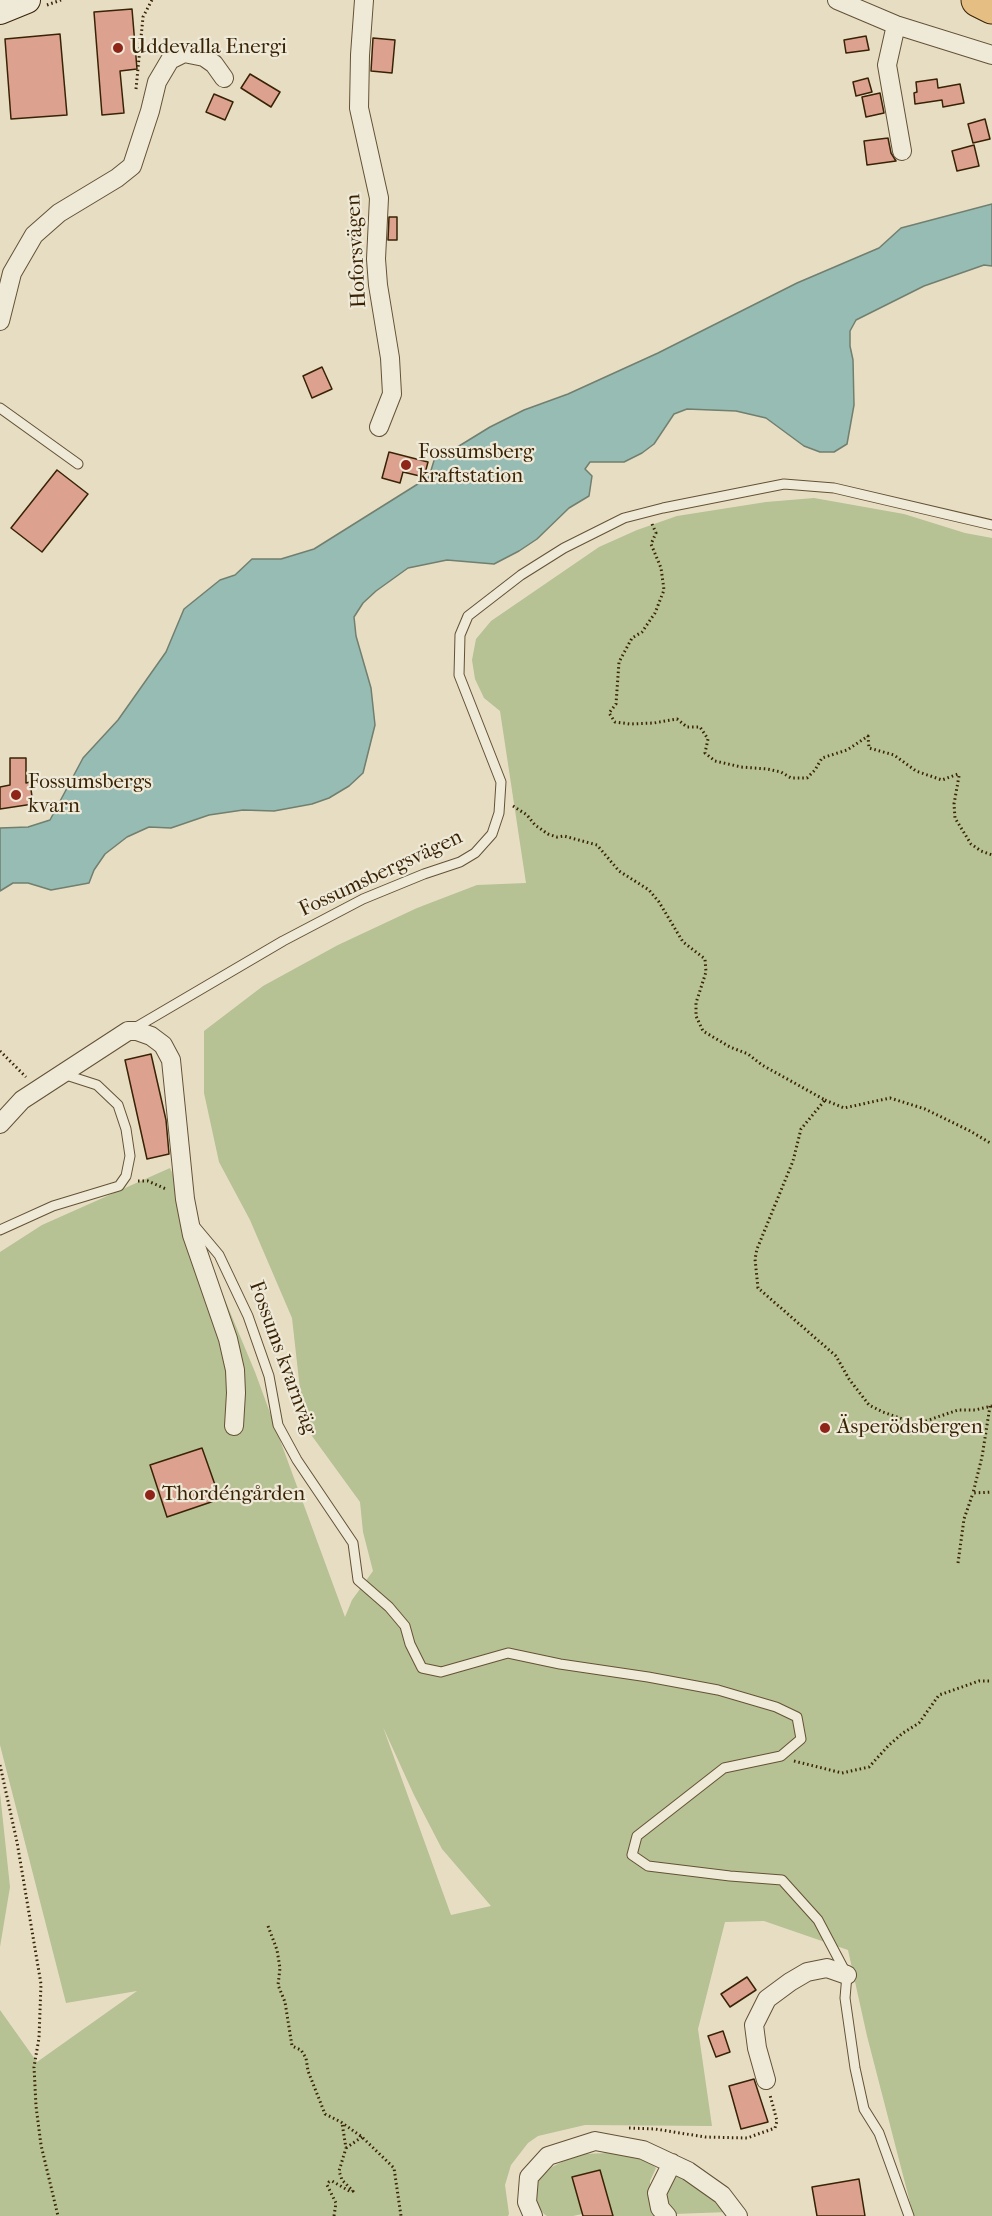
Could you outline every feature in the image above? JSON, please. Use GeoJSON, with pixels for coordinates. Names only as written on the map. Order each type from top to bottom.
{"type":"FeatureCollection","features":[{"type":"Feature","properties":{"kind":"highway"},"geometry":{"type":"LineString","coordinates":[[978,0],[992,7]]}},
{"type":"Feature","properties":{"kind":"street"},"geometry":{"type":"LineString","coordinates":[[0,11],[27,0]]}},
{"type":"Feature","properties":{"kind":"street","name":"Hoforsvägen"},"geometry":{"type":"LineString","coordinates":[[364,0],[359,108],[380,198],[377,276],[390,358],[392,394],[380,427]]}},
{"type":"Feature","properties":{"kind":"street"},"geometry":{"type":"LineString","coordinates":[[837,0],[896,25],[992,55]]}},
{"type":"Feature","properties":{"kind":"street"},"geometry":{"type":"LineString","coordinates":[[896,25],[887,65],[902,151]]}},
{"type":"Feature","properties":{"kind":"street"},"geometry":{"type":"LineString","coordinates":[[0,321],[12,273],[34,235],[59,213],[117,178],[132,166],[157,82],[170,60],[184,53],[204,57],[214,64],[224,78]]}},
{"type":"Feature","properties":{"kind":"street","name":"Fossums kvarnväg"},"geometry":{"type":"LineString","coordinates":[[128,1031],[137,1030],[151,1036],[163,1045],[171,1060],[185,1199],[190,1220]]}},
{"type":"Feature","properties":{"kind":"street"},"geometry":{"type":"LineString","coordinates":[[0,1124],[22,1100],[128,1031]]}},
{"type":"Feature","properties":{"kind":"street"},"geometry":{"type":"LineString","coordinates":[[190,1220],[192,1236],[228,1339],[235,1371],[234,1426]]}},
{"type":"Feature","properties":{"kind":"street"},"geometry":{"type":"LineString","coordinates":[[766,2080],[757,2048],[754,2025],[767,1999],[807,1972],[827,1968],[847,1975]]}},
{"type":"Feature","properties":{"kind":"street"},"geometry":{"type":"LineString","coordinates":[[533,2216],[527,2202],[529,2177],[548,2156],[595,2141],[643,2150],[688,2171],[722,2195],[738,2216]]}},
{"type":"Feature","properties":{"kind":"street"},"geometry":{"type":"LineString","coordinates":[[667,2216],[660,2208],[657,2193],[672,2163]]}},
{"type":"Feature","properties":{"kind":"lane"},"geometry":{"type":"LineString","coordinates":[[0,408],[78,464]]}},
{"type":"Feature","properties":{"kind":"lane","name":"Fossumsbergsvägen"},"geometry":{"type":"LineString","coordinates":[[128,1031],[283,941],[363,899],[460,862],[475,853],[492,834],[499,813],[501,782],[459,675],[460,636],[468,616],[521,575],[564,548],[624,518],[784,484],[834,488],[992,525]]}},
{"type":"Feature","properties":{"kind":"lane"},"geometry":{"type":"LineString","coordinates":[[0,1230],[53,1206],[119,1186],[126,1176],[130,1156],[126,1130],[118,1105],[97,1085],[63,1074]]}},
{"type":"Feature","properties":{"kind":"lane","name":"Fossums kvarnväg"},"geometry":{"type":"LineString","coordinates":[[190,1220],[219,1255],[248,1316],[269,1376],[278,1425],[297,1460],[353,1543],[358,1580],[389,1607],[405,1626],[410,1644],[422,1668],[441,1672],[508,1653],[560,1664],[718,1690],[776,1707],[797,1717],[801,1739],[781,1756]]}},
{"type":"Feature","properties":{"kind":"lane"},"geometry":{"type":"LineString","coordinates":[[781,1756],[724,1768],[637,1836],[632,1855],[648,1866],[782,1880],[818,1920],[847,1975],[845,1998],[855,2068],[864,2109],[879,2133],[909,2216]]}},
{"type":"Feature","properties":{"kind":"path"},"geometry":{"type":"LineString","coordinates":[[136,94],[143,17],[152,0]]}},
{"type":"Feature","properties":{"kind":"path"},"geometry":{"type":"LineString","coordinates":[[624,518],[651,521],[656,533],[651,544],[661,568],[664,590],[656,613],[642,632],[632,638],[619,662],[616,704],[609,713],[615,722],[654,723],[677,719],[687,727],[700,727],[708,739],[705,753],[715,761],[781,772],[791,778],[807,778],[822,758],[848,750],[868,736],[869,748],[894,755],[916,771],[942,780],[958,774],[954,804],[955,818],[971,844],[981,852],[992,855]]}},
{"type":"Feature","properties":{"kind":"path"},"geometry":{"type":"LineString","coordinates":[[500,804],[518,809],[535,825],[556,837],[564,836],[597,845],[620,871],[649,890],[659,902],[683,942],[705,959],[706,972],[696,1003],[696,1016],[703,1031],[730,1047],[748,1054],[762,1065],[825,1100],[844,1108],[891,1098],[925,1109],[992,1144]]}},
{"type":"Feature","properties":{"kind":"path"},"geometry":{"type":"LineString","coordinates":[[0,1051],[36,1090]]}},
{"type":"Feature","properties":{"kind":"path"},"geometry":{"type":"LineString","coordinates":[[825,1100],[801,1129],[793,1161],[757,1249],[755,1259],[758,1287],[836,1356],[849,1379],[869,1405],[917,1424],[958,1410],[975,1410],[991,1406],[982,1457],[964,1519],[958,1563]]}},
{"type":"Feature","properties":{"kind":"path"},"geometry":{"type":"LineString","coordinates":[[119,1186],[134,1181],[148,1181],[185,1199]]}},
{"type":"Feature","properties":{"kind":"path"},"geometry":{"type":"LineString","coordinates":[[973,1493],[992,1492]]}},
{"type":"Feature","properties":{"kind":"path"},"geometry":{"type":"LineString","coordinates":[[781,1756],[842,1773],[869,1767],[903,1733],[920,1723],[939,1695],[979,1681],[992,1681]]}},
{"type":"Feature","properties":{"kind":"path"},"geometry":{"type":"LineString","coordinates":[[0,1765],[17,1842],[41,1984],[39,2038],[34,2067],[36,2106],[58,2216]]}},
{"type":"Feature","properties":{"kind":"path"},"geometry":{"type":"LineString","coordinates":[[268,1926],[277,1950],[280,1968],[278,1985],[285,2002],[292,2046],[301,2050],[306,2058],[308,2071],[325,2114],[362,2137],[394,2168],[401,2216]]}},
{"type":"Feature","properties":{"kind":"path"},"geometry":{"type":"LineString","coordinates":[[595,2141],[614,2128],[655,2129],[705,2137],[747,2138],[775,2128],[777,2121],[766,2080]]}},
{"type":"Feature","properties":{"kind":"path"},"geometry":{"type":"LineString","coordinates":[[334,2216],[336,2203],[327,2185],[329,2182],[332,2181],[351,2193],[353,2191],[342,2180],[339,2171],[346,2148],[341,2122]]}},
{"type":"Feature","properties":{"kind":"path"},"geometry":{"type":"LineString","coordinates":[[346,2148],[362,2137]]}},
{"type":"Feature","properties":{"kind":"green space"},"geometry":{"type":"Polygon","coordinates":[[[814,498],[904,514],[965,533],[992,538],[992,2216],[911,2216],[912,2210],[867,2036],[848,1950],[764,1921],[725,1922],[698,2029],[712,2126],[585,2125],[538,2136],[528,2143],[511,2165],[505,2185],[508,2216],[0,2216],[0,2010],[37,2062],[137,1991],[66,2003],[0,1745],[0,1252],[42,1225],[170,1168],[255,1372],[345,1617],[352,1600],[373,1571],[363,1532],[360,1502],[304,1425],[292,1318],[250,1220],[219,1162],[204,1093],[204,1031],[263,986],[338,945],[417,908],[477,885],[526,883],[500,711],[484,698],[475,679],[472,660],[476,639],[491,621],[599,547],[677,516],[766,502],[814,498]],[[383,1727],[451,1915],[491,1906],[442,1849],[383,1727]]]}},
{"type":"Feature","properties":{"kind":"green space"},"geometry":{"type":"Polygon","coordinates":[[[0,1793],[10,1887],[0,1947],[0,1793]]]}},
{"type":"Feature","properties":{"kind":"green space"},"geometry":{"type":"Polygon","coordinates":[[[608,2153],[638,2157],[656,2168],[650,2181],[650,2198],[655,2216],[613,2216],[600,2170],[572,2178],[582,2214],[547,2216],[544,2214],[535,2202],[534,2189],[539,2179],[552,2167],[568,2159],[583,2154],[608,2153]]]}},
{"type":"Feature","properties":{"kind":"green space"},"geometry":{"type":"Polygon","coordinates":[[[674,2177],[686,2177],[718,2197],[728,2212],[674,2214],[664,2202],[665,2187],[674,2177]]]}},
{"type":"Feature","properties":{"kind":"water"},"geometry":{"type":"Polygon","coordinates":[[[992,204],[992,266],[984,265],[924,286],[856,320],[850,331],[854,405],[847,444],[834,452],[820,452],[804,446],[766,418],[736,411],[687,409],[674,414],[654,444],[642,453],[624,462],[590,462],[585,469],[592,476],[589,496],[569,508],[537,539],[519,551],[494,564],[447,560],[408,568],[363,603],[354,617],[356,636],[371,688],[375,725],[363,773],[349,786],[329,798],[312,804],[274,811],[243,810],[209,815],[171,828],[149,827],[127,837],[105,854],[94,870],[89,883],[51,890],[28,883],[13,883],[0,891],[0,828],[28,827],[50,820],[83,758],[118,720],[166,652],[184,609],[220,580],[235,575],[252,559],[281,559],[314,549],[429,477],[436,454],[446,454],[490,427],[524,410],[568,394],[658,353],[797,283],[879,248],[901,228],[992,204]]]}},
{"type":"Feature","properties":{"kind":"building"},"geometry":{"type":"Polygon","coordinates":[[[132,9],[137,69],[120,71],[124,113],[102,115],[94,12],[132,9]]]}},
{"type":"Feature","properties":{"kind":"building"},"geometry":{"type":"Polygon","coordinates":[[[60,34],[67,115],[11,119],[5,39],[60,34]]]}},
{"type":"Feature","properties":{"kind":"building"},"geometry":{"type":"Polygon","coordinates":[[[866,36],[869,50],[846,53],[844,40],[866,36]]]}},
{"type":"Feature","properties":{"kind":"building"},"geometry":{"type":"Polygon","coordinates":[[[373,38],[395,40],[392,73],[371,71],[373,38]]]}},
{"type":"Feature","properties":{"kind":"building"},"geometry":{"type":"Polygon","coordinates":[[[250,74],[280,92],[271,107],[241,88],[250,74]]]}},
{"type":"Feature","properties":{"kind":"building"},"geometry":{"type":"Polygon","coordinates":[[[868,78],[872,92],[856,96],[853,82],[868,78]]]}},
{"type":"Feature","properties":{"kind":"building"},"geometry":{"type":"Polygon","coordinates":[[[937,79],[938,88],[960,84],[964,103],[943,107],[942,100],[915,104],[916,82],[937,79]]]}},
{"type":"Feature","properties":{"kind":"building"},"geometry":{"type":"Polygon","coordinates":[[[880,93],[884,113],[866,117],[862,97],[880,93]]]}},
{"type":"Feature","properties":{"kind":"building"},"geometry":{"type":"Polygon","coordinates":[[[214,94],[233,102],[225,120],[206,112],[214,94]]]}},
{"type":"Feature","properties":{"kind":"building"},"geometry":{"type":"Polygon","coordinates":[[[985,119],[990,139],[973,143],[968,124],[985,119]]]}},
{"type":"Feature","properties":{"kind":"building"},"geometry":{"type":"Polygon","coordinates":[[[888,138],[891,153],[896,161],[867,165],[864,141],[888,138]]]}},
{"type":"Feature","properties":{"kind":"building"},"geometry":{"type":"Polygon","coordinates":[[[974,145],[979,166],[957,171],[952,151],[974,145]]]}},
{"type":"Feature","properties":{"kind":"building"},"geometry":{"type":"Polygon","coordinates":[[[389,217],[397,217],[397,240],[388,240],[389,217]]]}},
{"type":"Feature","properties":{"kind":"building"},"geometry":{"type":"Polygon","coordinates":[[[322,367],[332,389],[312,398],[303,376],[322,367]]]}},
{"type":"Feature","properties":{"kind":"building","name":"Fossumsberg kraftstation"},"geometry":{"type":"Polygon","coordinates":[[[389,452],[428,462],[424,477],[403,472],[400,483],[382,478],[389,452]]]}},
{"type":"Feature","properties":{"kind":"building"},"geometry":{"type":"Polygon","coordinates":[[[57,470],[88,494],[42,552],[11,528],[57,470]]]}},
{"type":"Feature","properties":{"kind":"building","name":"Fossumsbergs kvarn"},"geometry":{"type":"Polygon","coordinates":[[[10,758],[26,758],[26,783],[30,782],[33,804],[0,809],[0,787],[10,785],[10,758]]]}},
{"type":"Feature","properties":{"kind":"building"},"geometry":{"type":"Polygon","coordinates":[[[151,1054],[166,1120],[169,1154],[147,1159],[125,1060],[151,1054]]]}},
{"type":"Feature","properties":{"kind":"building"},"geometry":{"type":"Polygon","coordinates":[[[202,1448],[220,1499],[167,1517],[150,1465],[202,1448]]]}},
{"type":"Feature","properties":{"kind":"building"},"geometry":{"type":"Polygon","coordinates":[[[747,1977],[756,1990],[730,2007],[721,1994],[747,1977]]]}},
{"type":"Feature","properties":{"kind":"building"},"geometry":{"type":"Polygon","coordinates":[[[723,2031],[730,2052],[716,2057],[708,2036],[723,2031]]]}},
{"type":"Feature","properties":{"kind":"building"},"geometry":{"type":"Polygon","coordinates":[[[754,2079],[768,2122],[741,2129],[729,2086],[754,2079]]]}},
{"type":"Feature","properties":{"kind":"building"},"geometry":{"type":"Polygon","coordinates":[[[600,2170],[613,2216],[583,2216],[572,2177],[600,2170]]]}},
{"type":"Feature","properties":{"kind":"building"},"geometry":{"type":"Polygon","coordinates":[[[859,2179],[865,2216],[817,2216],[812,2187],[859,2179]]]}},
{"type":"Feature","properties":{"kind":"place","name":"Uddevalla Energi"},"geometry":{"type":"Point","coordinates":[118,48]}},
{"type":"Feature","properties":{"kind":"place","name":"Fossumsberg kraftstation"},"geometry":{"type":"Point","coordinates":[406,465]}},
{"type":"Feature","properties":{"kind":"place","name":"Fossumsbergs kvarn"},"geometry":{"type":"Point","coordinates":[16,795]}},
{"type":"Feature","properties":{"kind":"place","name":"Äsperödsbergen"},"geometry":{"type":"Point","coordinates":[825,1428]}},
{"type":"Feature","properties":{"kind":"place","name":"Thordéngården"},"geometry":{"type":"Point","coordinates":[150,1495]}}]}
